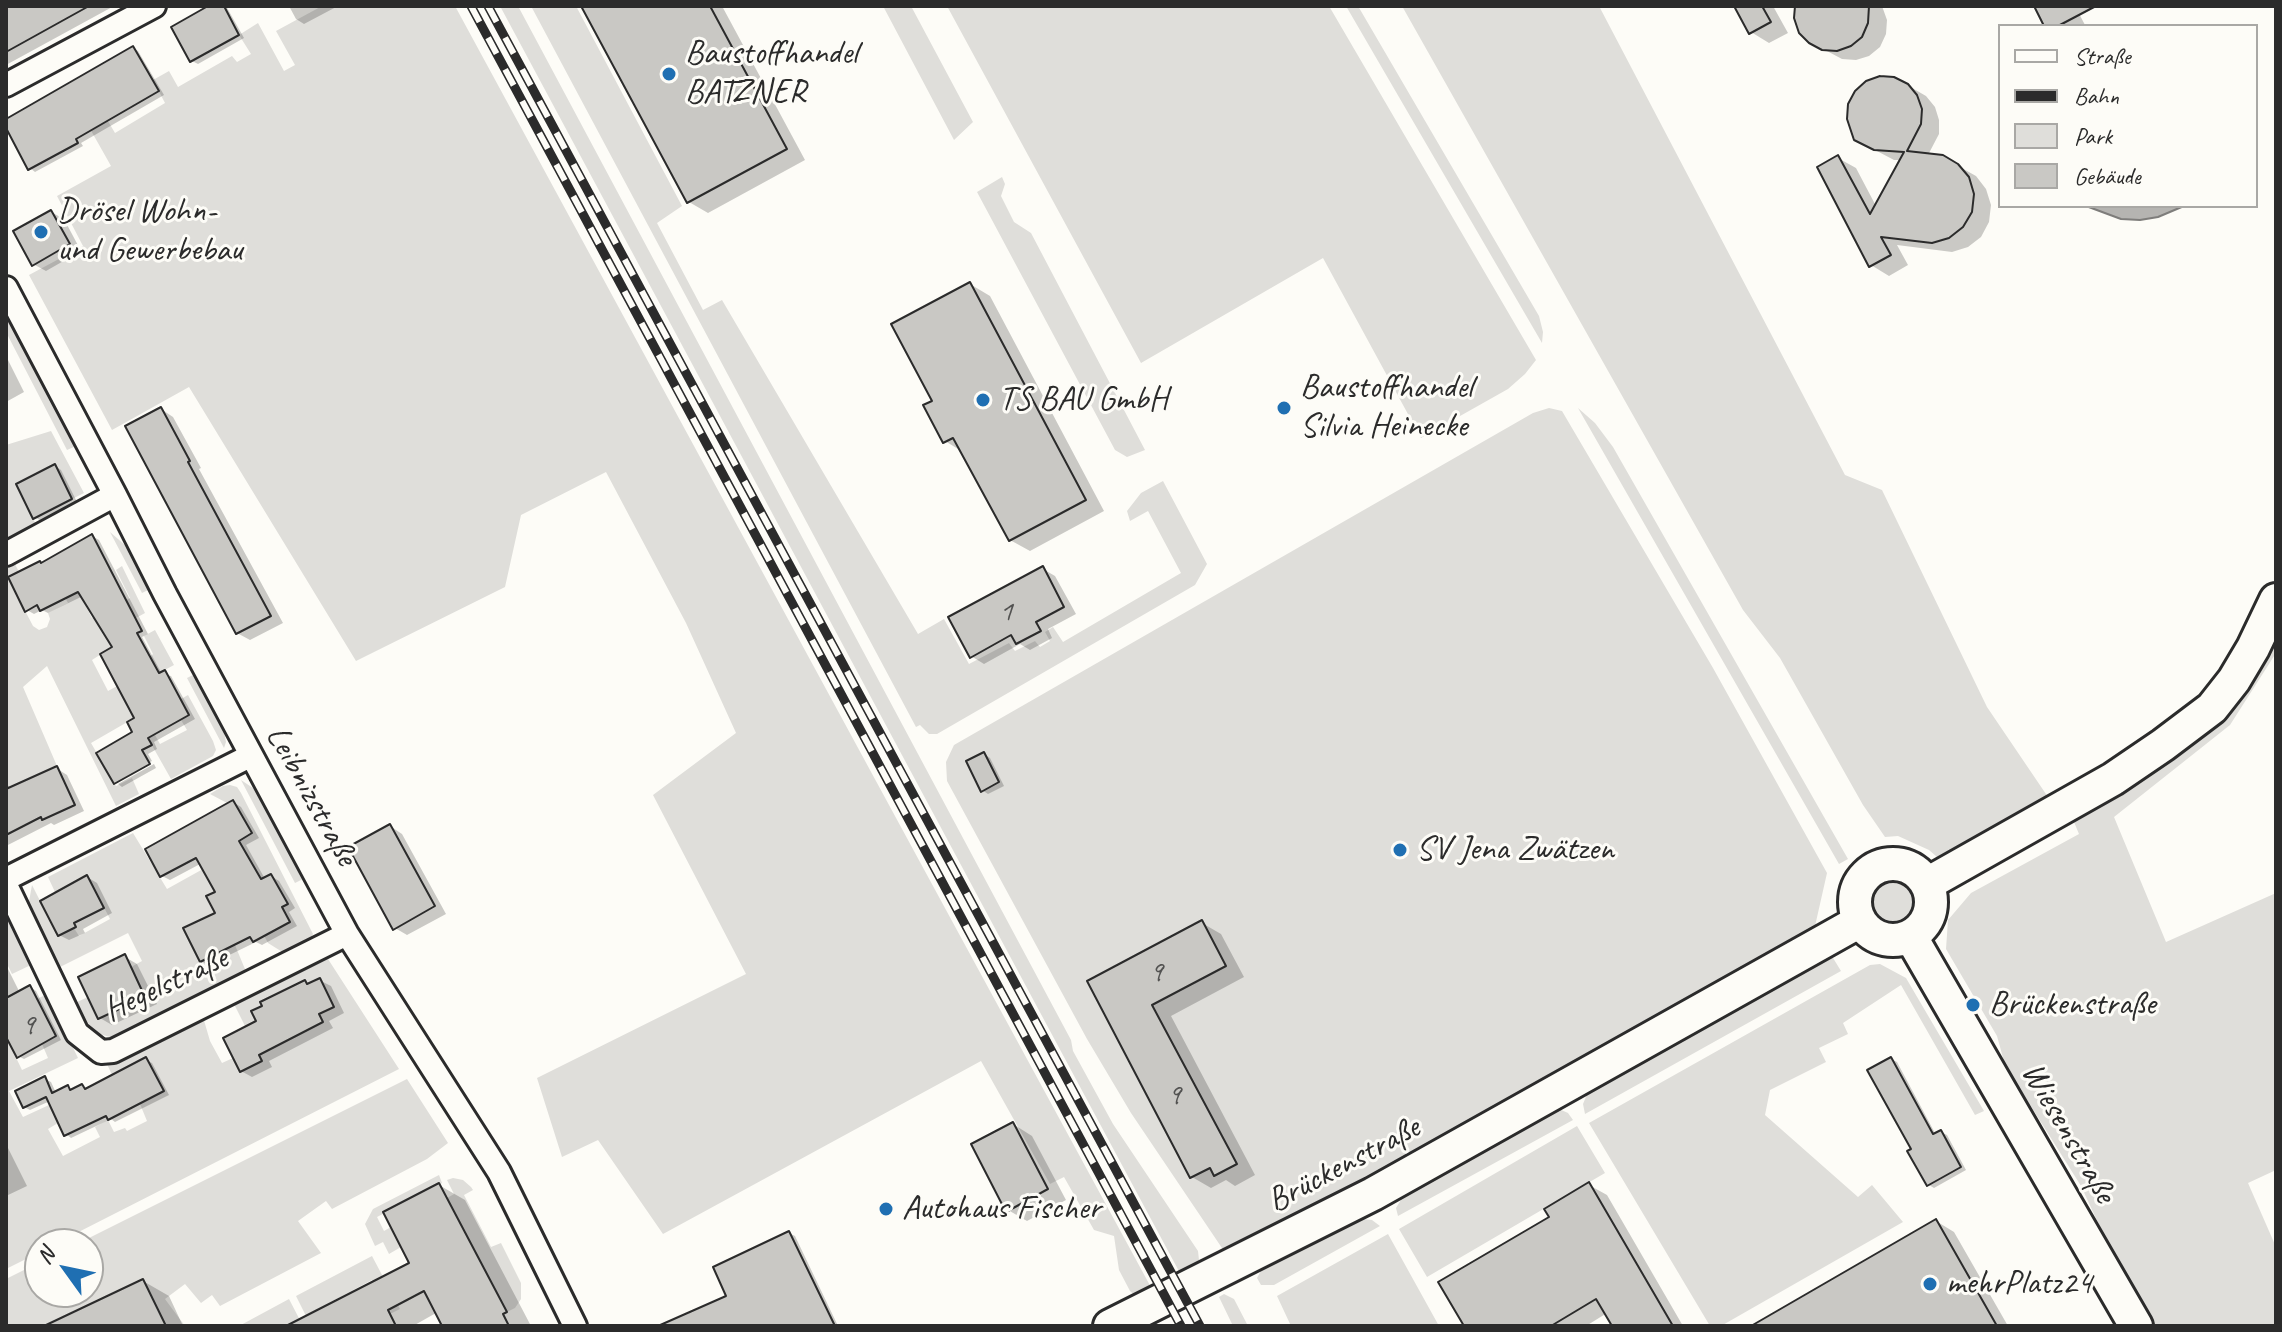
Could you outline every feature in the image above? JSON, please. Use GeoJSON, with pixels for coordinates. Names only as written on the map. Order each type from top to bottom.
{"type":"FeatureCollection","features":[{"type":"Feature","properties":{"kind":"street"},"geometry":{"type":"LineString","coordinates":[[6,85],[154,6]]}},
{"type":"Feature","properties":{"kind":"street","name":"Leibnizstraße"},"geometry":{"type":"LineString","coordinates":[[6,288],[250,756],[347,934],[499,1172],[575,1326]]}},
{"type":"Feature","properties":{"kind":"street"},"geometry":{"type":"LineString","coordinates":[[6,554],[115,495]]}},
{"type":"Feature","properties":{"kind":"street"},"geometry":{"type":"LineString","coordinates":[[1927,884],[2113,779],[2212,708],[2253,648],[2276,600]]}},
{"type":"Feature","properties":{"kind":"street"},"geometry":{"type":"LineString","coordinates":[[6,879],[250,756]]}},
{"type":"Feature","properties":{"kind":"street"},"geometry":{"type":"LineString","coordinates":[[1898,864],[1919,874],[1927,884],[1931,895],[1928,918],[1911,937],[1889,941],[1868,931],[1860,921],[1856,910],[1859,886],[1875,869],[1898,864]]}},
{"type":"Feature","properties":{"kind":"street","name":"Hegelstraße"},"geometry":{"type":"LineString","coordinates":[[6,885],[77,1033],[101,1052],[113,1051],[347,934]]}},
{"type":"Feature","properties":{"kind":"street","name":"Brückenstraße"},"geometry":{"type":"LineString","coordinates":[[1110,1326],[1373,1194],[1860,921]]}},
{"type":"Feature","properties":{"kind":"street","name":"Wiesenstraße"},"geometry":{"type":"LineString","coordinates":[[1911,937],[2136,1326]]}},
{"type":"Feature","properties":{"kind":"green space"},"geometry":{"type":"Polygon","coordinates":[[[322,6],[455,6],[1153,1291],[1140,1300],[1130,1291],[1119,1270],[1114,1236],[1094,1230],[1064,1177],[1050,1184],[981,1061],[663,1234],[598,1140],[562,1157],[537,1078],[746,974],[653,795],[736,733],[686,623],[606,472],[521,515],[505,587],[356,661],[189,387],[112,430],[29,275],[83,246],[57,196],[111,166],[76,104],[92,94],[115,133],[165,103],[153,80],[169,71],[178,87],[232,56],[237,62],[251,54],[239,35],[258,23],[284,71],[295,65],[276,31],[322,6]]]}},
{"type":"Feature","properties":{"kind":"green space"},"geometry":{"type":"Polygon","coordinates":[[[500,6],[518,6],[1071,1040],[1073,1051],[1113,1124],[1198,1251],[1199,1260],[1195,1268],[1181,1275],[500,6]]]}},
{"type":"Feature","properties":{"kind":"green space"},"geometry":{"type":"Polygon","coordinates":[[[531,6],[576,6],[682,206],[657,223],[703,310],[722,300],[918,634],[944,619],[969,664],[1009,643],[1015,651],[1035,641],[1040,647],[1050,641],[1045,632],[1053,627],[1063,642],[1181,573],[1148,511],[1130,521],[1127,511],[1141,493],[1163,481],[1207,564],[1195,585],[937,734],[929,734],[920,725],[916,727],[531,6]]]}},
{"type":"Feature","properties":{"kind":"green space"},"geometry":{"type":"Polygon","coordinates":[[[883,6],[911,6],[973,122],[954,140],[883,6]]]}},
{"type":"Feature","properties":{"kind":"green space"},"geometry":{"type":"Polygon","coordinates":[[[947,6],[1329,6],[1536,360],[1508,389],[1421,438],[1323,258],[1141,363],[947,6]]]}},
{"type":"Feature","properties":{"kind":"green space"},"geometry":{"type":"Polygon","coordinates":[[[1346,6],[1358,6],[1539,316],[1542,343],[1346,6]]]}},
{"type":"Feature","properties":{"kind":"green space"},"geometry":{"type":"Polygon","coordinates":[[[1402,6],[1599,6],[1845,475],[1882,490],[1987,707],[2050,800],[1971,843],[1937,857],[1898,836],[1885,837],[1863,805],[1780,658],[1743,610],[1402,6]]]}},
{"type":"Feature","properties":{"kind":"green space"},"geometry":{"type":"Polygon","coordinates":[[[1002,177],[1005,184],[1001,196],[1014,222],[1031,233],[1145,450],[1127,457],[1115,450],[977,192],[1002,177]]]}},
{"type":"Feature","properties":{"kind":"green space"},"geometry":{"type":"Polygon","coordinates":[[[6,317],[76,446],[67,450],[6,332],[6,317]]]}},
{"type":"Feature","properties":{"kind":"green space","name":"SV Jena Zwätzen"},"geometry":{"type":"Polygon","coordinates":[[[1549,408],[1562,411],[1713,668],[1827,873],[1813,935],[1267,1235],[1253,1235],[1224,1251],[1131,1113],[1087,1039],[947,781],[946,762],[954,745],[1533,413],[1549,408]]]}},
{"type":"Feature","properties":{"kind":"green space"},"geometry":{"type":"Polygon","coordinates":[[[1578,408],[1595,423],[1613,447],[1848,859],[1839,864],[1578,408]]]}},
{"type":"Feature","properties":{"kind":"green space"},"geometry":{"type":"Polygon","coordinates":[[[51,431],[84,493],[72,499],[55,464],[16,483],[38,529],[6,545],[6,445],[51,431]]]}},
{"type":"Feature","properties":{"kind":"green space"},"geometry":{"type":"Polygon","coordinates":[[[110,532],[126,546],[150,589],[142,593],[110,532]]]}},
{"type":"Feature","properties":{"kind":"green space"},"geometry":{"type":"Polygon","coordinates":[[[15,564],[19,572],[8,578],[33,626],[39,630],[47,627],[50,619],[48,613],[68,603],[61,590],[71,578],[92,618],[130,598],[116,570],[122,566],[145,613],[105,635],[112,647],[92,660],[108,691],[154,666],[150,657],[153,654],[144,636],[155,630],[174,665],[124,692],[139,706],[160,744],[187,730],[181,720],[189,714],[181,699],[188,695],[213,741],[216,750],[213,756],[171,779],[136,717],[91,743],[116,786],[132,778],[139,794],[116,806],[47,666],[23,687],[57,766],[6,789],[6,568],[15,564]]]}},
{"type":"Feature","properties":{"kind":"green space"},"geometry":{"type":"Polygon","coordinates":[[[2276,640],[2276,653],[2230,725],[2114,817],[2166,942],[2276,893],[2276,1170],[2248,1183],[2276,1247],[2276,1326],[2154,1326],[2106,1240],[2081,1186],[2005,1065],[1997,1036],[1946,949],[1948,920],[1971,893],[2079,834],[2074,822],[2152,774],[2217,724],[2257,676],[2276,640]]]}},
{"type":"Feature","properties":{"kind":"green space"},"geometry":{"type":"Polygon","coordinates":[[[195,674],[223,727],[224,748],[187,678],[195,674]]]}},
{"type":"Feature","properties":{"kind":"green space"},"geometry":{"type":"Polygon","coordinates":[[[241,780],[259,796],[303,879],[295,883],[241,780]]]}},
{"type":"Feature","properties":{"kind":"green space"},"geometry":{"type":"Polygon","coordinates":[[[230,785],[237,787],[241,793],[313,934],[308,942],[284,953],[268,943],[256,921],[271,932],[290,922],[282,907],[288,903],[271,874],[240,892],[233,882],[206,896],[217,911],[183,929],[200,962],[235,945],[247,974],[119,1035],[110,1037],[92,1032],[75,1003],[88,997],[98,1019],[145,997],[131,967],[142,961],[128,933],[58,968],[28,907],[32,885],[58,936],[74,928],[79,936],[110,919],[87,875],[55,892],[48,877],[133,833],[167,889],[203,869],[249,859],[239,841],[252,833],[234,800],[227,803],[210,794],[230,785]]]}},
{"type":"Feature","properties":{"kind":"green space"},"geometry":{"type":"Polygon","coordinates":[[[1894,878],[1911,885],[1918,902],[1911,919],[1894,926],[1877,919],[1870,902],[1877,885],[1894,878]]]}},
{"type":"Feature","properties":{"kind":"green space"},"geometry":{"type":"Polygon","coordinates":[[[6,913],[33,964],[12,974],[6,962],[6,913]]]}},
{"type":"Feature","properties":{"kind":"green space"},"geometry":{"type":"Polygon","coordinates":[[[1830,953],[1841,971],[1585,1114],[1583,1104],[1590,1087],[1830,953]]]}},
{"type":"Feature","properties":{"kind":"green space"},"geometry":{"type":"Polygon","coordinates":[[[328,959],[399,1069],[86,1228],[24,1228],[24,1260],[6,1269],[6,1037],[22,1070],[48,1058],[42,1044],[56,1036],[37,999],[47,994],[78,1058],[9,1091],[23,1117],[49,1105],[58,1123],[48,1129],[63,1156],[100,1137],[95,1127],[108,1120],[114,1132],[125,1128],[127,1131],[147,1121],[140,1104],[164,1091],[146,1058],[112,1075],[107,1064],[203,1017],[210,1041],[222,1063],[233,1058],[240,1072],[262,1060],[234,1004],[328,959]]]}},
{"type":"Feature","properties":{"kind":"green space"},"geometry":{"type":"Polygon","coordinates":[[[1880,964],[1906,978],[1984,1111],[1975,1115],[1901,985],[1843,1023],[1848,1034],[1819,1048],[1826,1062],[1770,1090],[1765,1115],[1858,1197],[1872,1185],[1903,1222],[1721,1326],[1710,1326],[1589,1123],[1870,965],[1880,964]]]}},
{"type":"Feature","properties":{"kind":"green space"},"geometry":{"type":"Polygon","coordinates":[[[407,1079],[448,1143],[427,1159],[332,1209],[326,1201],[298,1221],[321,1253],[220,1306],[212,1295],[201,1303],[185,1284],[165,1299],[185,1326],[6,1326],[6,1279],[24,1270],[24,1308],[104,1308],[104,1230],[407,1079]]]}},
{"type":"Feature","properties":{"kind":"green space"},"geometry":{"type":"Polygon","coordinates":[[[1551,1110],[1568,1113],[1573,1120],[1398,1216],[1396,1208],[1405,1193],[1551,1110]]]}},
{"type":"Feature","properties":{"kind":"green space"},"geometry":{"type":"Polygon","coordinates":[[[1577,1126],[1605,1173],[1427,1277],[1399,1229],[1577,1126]]]}},
{"type":"Feature","properties":{"kind":"green space"},"geometry":{"type":"Polygon","coordinates":[[[439,1175],[442,1183],[377,1217],[384,1231],[391,1227],[401,1247],[389,1254],[383,1242],[375,1246],[365,1224],[373,1209],[439,1175]]]}},
{"type":"Feature","properties":{"kind":"green space"},"geometry":{"type":"Polygon","coordinates":[[[447,1180],[463,1180],[473,1190],[464,1195],[491,1247],[501,1243],[521,1283],[521,1299],[515,1308],[507,1312],[447,1198],[454,1194],[447,1180]]]}},
{"type":"Feature","properties":{"kind":"green space"},"geometry":{"type":"Polygon","coordinates":[[[1362,1219],[1372,1220],[1380,1226],[1274,1285],[1261,1285],[1257,1278],[1263,1267],[1362,1219]]]}},
{"type":"Feature","properties":{"kind":"green space"},"geometry":{"type":"Polygon","coordinates":[[[1388,1234],[1439,1326],[1291,1326],[1277,1296],[1388,1234]]]}},
{"type":"Feature","properties":{"kind":"green space"},"geometry":{"type":"Polygon","coordinates":[[[372,1256],[400,1309],[390,1314],[372,1280],[316,1310],[324,1326],[311,1326],[296,1296],[372,1256]]]}},
{"type":"Feature","properties":{"kind":"green space"},"geometry":{"type":"Polygon","coordinates":[[[1224,1294],[1234,1299],[1248,1326],[1233,1326],[1219,1297],[1224,1294]]]}},
{"type":"Feature","properties":{"kind":"green space"},"geometry":{"type":"Polygon","coordinates":[[[289,1299],[303,1326],[239,1326],[289,1299]]]}},
{"type":"Feature","properties":{"kind":"shaded area"},"geometry":{"type":"Polygon","coordinates":[[[2091,208],[2179,208],[2158,217],[2121,219],[2091,208]]]}},
{"type":"Feature","properties":{"kind":"building"},"geometry":{"type":"Polygon","coordinates":[[[6,6],[89,6],[6,52],[6,6]]]}},
{"type":"Feature","properties":{"kind":"building"},"geometry":{"type":"Polygon","coordinates":[[[208,6],[224,6],[239,35],[190,62],[171,27],[208,6]]]}},
{"type":"Feature","properties":{"kind":"building"},"geometry":{"type":"Polygon","coordinates":[[[581,6],[710,6],[787,149],[687,203],[581,6]]]}},
{"type":"Feature","properties":{"kind":"building"},"geometry":{"type":"Polygon","coordinates":[[[1734,6],[1762,6],[1771,22],[1749,34],[1734,6]]]}},
{"type":"Feature","properties":{"kind":"building"},"geometry":{"type":"Polygon","coordinates":[[[1795,6],[1869,6],[1868,23],[1862,37],[1851,46],[1837,51],[1822,50],[1799,33],[1794,18],[1795,6]]]}},
{"type":"Feature","properties":{"kind":"building"},"geometry":{"type":"Polygon","coordinates":[[[2034,6],[2096,6],[2062,24],[2043,24],[2034,6]]]}},
{"type":"Feature","properties":{"kind":"building"},"geometry":{"type":"Polygon","coordinates":[[[133,46],[159,91],[76,139],[78,143],[28,170],[6,128],[6,119],[133,46]]]}},
{"type":"Feature","properties":{"kind":"building"},"geometry":{"type":"Polygon","coordinates":[[[1880,76],[1894,77],[1908,84],[1917,95],[1922,109],[1921,124],[1907,151],[1943,155],[1958,164],[1969,177],[1974,194],[1972,212],[1963,227],[1949,238],[1932,243],[1881,237],[1891,255],[1869,267],[1817,167],[1838,155],[1870,214],[1904,152],[1874,150],[1854,140],[1847,119],[1848,104],[1855,91],[1866,81],[1880,76]]]}},
{"type":"Feature","properties":{"kind":"building"},"geometry":{"type":"Polygon","coordinates":[[[51,210],[70,244],[32,266],[13,231],[51,210]]]}},
{"type":"Feature","properties":{"kind":"building"},"geometry":{"type":"Polygon","coordinates":[[[970,282],[1086,500],[1009,541],[953,438],[943,443],[923,405],[932,401],[891,324],[970,282]]]}},
{"type":"Feature","properties":{"kind":"building"},"geometry":{"type":"Polygon","coordinates":[[[161,407],[271,616],[236,634],[125,426],[161,407]]]}},
{"type":"Feature","properties":{"kind":"building"},"geometry":{"type":"Polygon","coordinates":[[[55,464],[72,499],[33,519],[16,484],[55,464]]]}},
{"type":"Feature","properties":{"kind":"building"},"geometry":{"type":"Polygon","coordinates":[[[92,534],[142,631],[137,633],[159,673],[165,670],[189,715],[148,738],[152,745],[142,750],[150,764],[114,784],[96,753],[132,732],[127,722],[134,718],[100,654],[112,647],[78,592],[40,611],[37,605],[25,612],[8,577],[41,563],[92,534]]]}},
{"type":"Feature","properties":{"kind":"building"},"geometry":{"type":"Polygon","coordinates":[[[1043,566],[1064,607],[1036,622],[1041,631],[1016,644],[1011,635],[970,658],[948,617],[1043,566]]]}},
{"type":"Feature","properties":{"kind":"building"},"geometry":{"type":"Polygon","coordinates":[[[984,752],[999,782],[981,792],[966,761],[984,752]]]}},
{"type":"Feature","properties":{"kind":"building"},"geometry":{"type":"Polygon","coordinates":[[[57,766],[75,805],[42,820],[41,817],[6,835],[6,789],[57,766]]]}},
{"type":"Feature","properties":{"kind":"building"},"geometry":{"type":"Polygon","coordinates":[[[233,800],[252,833],[239,841],[261,879],[271,874],[288,904],[282,907],[290,922],[253,942],[250,937],[200,962],[183,928],[215,913],[206,896],[215,892],[196,858],[160,877],[145,849],[233,800]]]}},
{"type":"Feature","properties":{"kind":"building"},"geometry":{"type":"Polygon","coordinates":[[[390,824],[435,906],[393,930],[348,847],[390,824]]]}},
{"type":"Feature","properties":{"kind":"building"},"geometry":{"type":"Polygon","coordinates":[[[87,875],[104,908],[74,923],[76,927],[58,936],[40,901],[87,875]]]}},
{"type":"Feature","properties":{"kind":"building"},"geometry":{"type":"Polygon","coordinates":[[[1202,920],[1226,966],[1152,1005],[1237,1164],[1214,1176],[1210,1168],[1190,1178],[1087,981],[1202,920]]]}},
{"type":"Feature","properties":{"kind":"building"},"geometry":{"type":"Polygon","coordinates":[[[125,954],[145,997],[98,1019],[78,977],[125,954]]]}},
{"type":"Feature","properties":{"kind":"building"},"geometry":{"type":"Polygon","coordinates":[[[320,978],[334,1007],[319,1014],[323,1022],[259,1055],[262,1061],[240,1072],[223,1038],[256,1021],[251,1011],[262,1006],[260,1002],[305,980],[307,984],[320,978]]]}},
{"type":"Feature","properties":{"kind":"building"},"geometry":{"type":"Polygon","coordinates":[[[30,985],[56,1036],[17,1058],[6,1037],[6,998],[30,985]]]}},
{"type":"Feature","properties":{"kind":"building"},"geometry":{"type":"Polygon","coordinates":[[[146,1057],[164,1091],[108,1120],[106,1116],[64,1136],[46,1097],[23,1108],[15,1091],[45,1076],[52,1093],[68,1085],[70,1090],[82,1084],[85,1089],[146,1057]]]}},
{"type":"Feature","properties":{"kind":"building"},"geometry":{"type":"Polygon","coordinates":[[[1891,1057],[1933,1134],[1941,1130],[1961,1167],[1927,1186],[1907,1151],[1911,1149],[1867,1070],[1891,1057]]]}},
{"type":"Feature","properties":{"kind":"building"},"geometry":{"type":"Polygon","coordinates":[[[1013,1122],[1048,1189],[1006,1212],[971,1144],[1013,1122]]]}},
{"type":"Feature","properties":{"kind":"building"},"geometry":{"type":"Polygon","coordinates":[[[1589,1182],[1673,1326],[1612,1326],[1596,1299],[1551,1326],[1464,1326],[1438,1282],[1549,1217],[1544,1209],[1589,1182]]]}},
{"type":"Feature","properties":{"kind":"building"},"geometry":{"type":"Polygon","coordinates":[[[439,1183],[507,1312],[503,1314],[509,1326],[442,1326],[424,1291],[388,1310],[396,1326],[286,1326],[409,1263],[383,1212],[439,1183]]]}},
{"type":"Feature","properties":{"kind":"building"},"geometry":{"type":"Polygon","coordinates":[[[1936,1219],[1997,1326],[1751,1326],[1936,1219]]]}},
{"type":"Feature","properties":{"kind":"building"},"geometry":{"type":"Polygon","coordinates":[[[789,1231],[835,1326],[658,1326],[726,1296],[713,1267],[789,1231]]]}},
{"type":"Feature","properties":{"kind":"building"},"geometry":{"type":"Polygon","coordinates":[[[143,1279],[166,1326],[44,1326],[82,1308],[104,1308],[104,1298],[143,1279]]]}},
{"type":"Feature","properties":{"kind":"railway"},"geometry":{"type":"LineString","coordinates":[[471,6],[1181,1326]]}},
{"type":"Feature","properties":{"kind":"railway"},"geometry":{"type":"LineString","coordinates":[[488,6],[1200,1326]]}},
{"type":"Feature","properties":{"kind":"place","name":"Baustoffhandel BATZNER"},"geometry":{"type":"Point","coordinates":[669,74]}},
{"type":"Feature","properties":{"kind":"place","name":"Drösel Wohn- und Gewerbebau"},"geometry":{"type":"Point","coordinates":[41,232]}},
{"type":"Feature","properties":{"kind":"place","name":"TS BAU GmbH"},"geometry":{"type":"Point","coordinates":[983,400]}},
{"type":"Feature","properties":{"kind":"place","name":"Baustoffhandel Silvia Heinecke"},"geometry":{"type":"Point","coordinates":[1284,408]}},
{"type":"Feature","properties":{"kind":"place","name":"SV Jena Zwätzen"},"geometry":{"type":"Point","coordinates":[1400,850]}},
{"type":"Feature","properties":{"kind":"place","name":"Brückenstraße"},"geometry":{"type":"Point","coordinates":[1973,1005]}},
{"type":"Feature","properties":{"kind":"place","name":"Autohaus Fischer"},"geometry":{"type":"Point","coordinates":[886,1209]}},
{"type":"Feature","properties":{"kind":"place","name":"mehrPlatz24"},"geometry":{"type":"Point","coordinates":[1930,1284]}}]}
